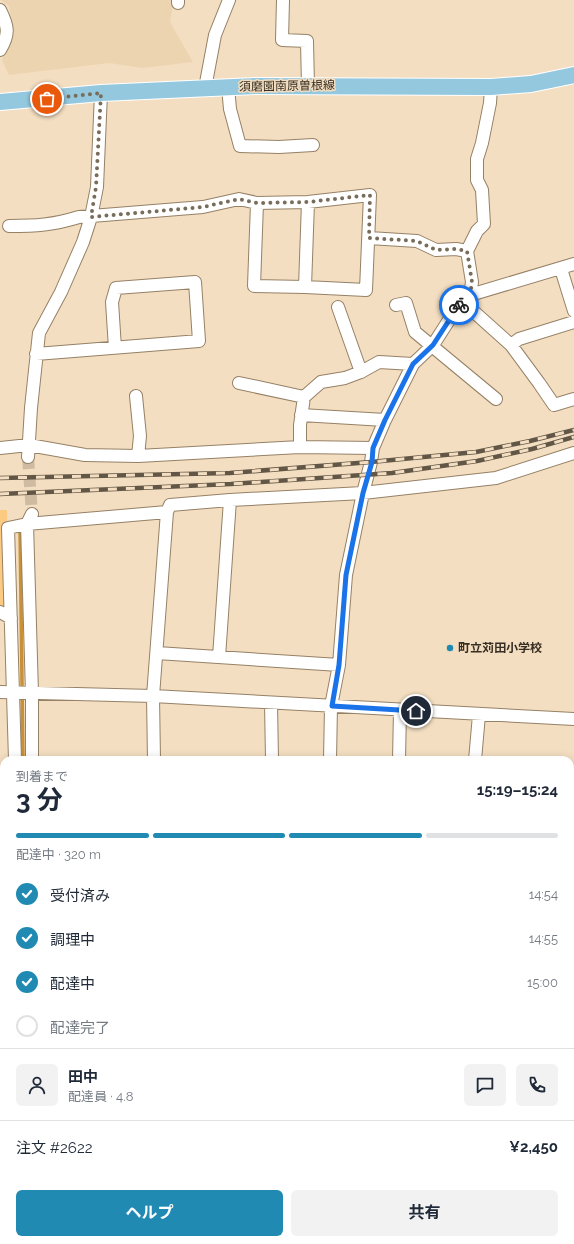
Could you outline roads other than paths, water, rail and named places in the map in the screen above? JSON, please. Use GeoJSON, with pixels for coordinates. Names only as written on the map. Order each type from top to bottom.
{"type":"FeatureCollection","features":[{"type":"Feature","properties":{"kind":"main road","name":"須磨園南原曽根線"},"geometry":{"type":"LineString","coordinates":[[0,101],[101,93],[228,87],[491,87],[531,84],[574,75]]}},
{"type":"Feature","properties":{"kind":"street"},"geometry":{"type":"LineString","coordinates":[[205,88],[215,35],[229,0]]}},
{"type":"Feature","properties":{"kind":"street"},"geometry":{"type":"LineString","coordinates":[[283,0],[282,40],[307,41],[308,86]]}},
{"type":"Feature","properties":{"kind":"street"},"geometry":{"type":"LineString","coordinates":[[0,10],[8,26],[4,43],[0,50]]}},
{"type":"Feature","properties":{"kind":"street"},"geometry":{"type":"LineString","coordinates":[[228,87],[230,109],[240,146],[279,147],[313,145]]}},
{"type":"Feature","properties":{"kind":"street"},"geometry":{"type":"LineString","coordinates":[[466,299],[472,282],[467,251],[477,231],[484,224],[482,190],[477,180],[477,159],[482,143],[490,103],[491,87]]}},
{"type":"Feature","properties":{"kind":"street"},"geometry":{"type":"LineString","coordinates":[[28,451],[39,333],[61,292],[83,242],[91,217],[96,187],[101,93]]}},
{"type":"Feature","properties":{"kind":"street"},"geometry":{"type":"LineString","coordinates":[[9,226],[41,226],[64,222],[79,217],[203,207],[239,199],[257,203],[308,202],[370,195],[366,290],[254,286],[257,203]]}},
{"type":"Feature","properties":{"kind":"street"},"geometry":{"type":"LineString","coordinates":[[305,287],[308,202]]}},
{"type":"Feature","properties":{"kind":"street"},"geometry":{"type":"LineString","coordinates":[[369,238],[417,241],[436,250],[456,249],[467,251]]}},
{"type":"Feature","properties":{"kind":"street"},"geometry":{"type":"LineString","coordinates":[[330,756],[332,706],[339,665],[346,575],[363,493],[372,462],[373,448],[385,420],[413,364],[433,345],[458,306],[466,299],[574,264]]}},
{"type":"Feature","properties":{"kind":"street"},"geometry":{"type":"LineString","coordinates":[[561,269],[574,311]]}},
{"type":"Feature","properties":{"kind":"street"},"geometry":{"type":"LineString","coordinates":[[36,354],[115,348],[199,341],[195,282],[116,288],[112,302],[115,348]]}},
{"type":"Feature","properties":{"kind":"street"},"geometry":{"type":"LineString","coordinates":[[466,299],[511,345],[554,405],[574,399]]}},
{"type":"Feature","properties":{"kind":"street"},"geometry":{"type":"LineString","coordinates":[[396,305],[406,303],[415,332],[433,345],[496,399]]}},
{"type":"Feature","properties":{"kind":"street"},"geometry":{"type":"LineString","coordinates":[[338,307],[361,372]]}},
{"type":"Feature","properties":{"kind":"street"},"geometry":{"type":"LineString","coordinates":[[511,345],[519,339],[574,322]]}},
{"type":"Feature","properties":{"kind":"street"},"geometry":{"type":"LineString","coordinates":[[300,447],[300,425],[304,397],[321,382],[345,378],[361,372],[379,362],[413,364]]}},
{"type":"Feature","properties":{"kind":"street"},"geometry":{"type":"LineString","coordinates":[[239,383],[304,397]]}},
{"type":"Feature","properties":{"kind":"street"},"geometry":{"type":"LineString","coordinates":[[136,396],[140,436],[138,456]]}},
{"type":"Feature","properties":{"kind":"street"},"geometry":{"type":"LineString","coordinates":[[301,415],[385,420]]}},
{"type":"Feature","properties":{"kind":"street"},"geometry":{"type":"LineString","coordinates":[[0,448],[85,455],[138,456],[300,447],[373,448]]}},
{"type":"Feature","properties":{"kind":"street"},"geometry":{"type":"LineString","coordinates":[[154,756],[153,696],[166,512],[170,505],[230,500],[363,493],[496,478],[574,453]]}},
{"type":"Feature","properties":{"kind":"street"},"geometry":{"type":"LineString","coordinates":[[220,657],[230,500]]}},
{"type":"Feature","properties":{"kind":"street"},"geometry":{"type":"LineString","coordinates":[[15,756],[8,528],[30,519],[166,512]]}},
{"type":"Feature","properties":{"kind":"street"},"geometry":{"type":"LineString","coordinates":[[30,519],[32,756]]}},
{"type":"Feature","properties":{"kind":"street"},"geometry":{"type":"LineString","coordinates":[[0,612],[11,618]]}},
{"type":"Feature","properties":{"kind":"street"},"geometry":{"type":"LineString","coordinates":[[156,653],[339,665]]}},
{"type":"Feature","properties":{"kind":"street"},"geometry":{"type":"LineString","coordinates":[[0,692],[153,696],[574,719]]}},
{"type":"Feature","properties":{"kind":"street"},"geometry":{"type":"LineString","coordinates":[[271,703],[272,756]]}},
{"type":"Feature","properties":{"kind":"street"},"geometry":{"type":"LineString","coordinates":[[399,756],[400,710]]}},
{"type":"Feature","properties":{"kind":"street"},"geometry":{"type":"LineString","coordinates":[[475,756],[479,715]]}},
{"type":"Feature","properties":{"kind":"waterway"},"geometry":{"type":"LineString","coordinates":[[20,528],[23,756]]}},
{"type":"Feature","properties":{"kind":"tunnel"},"geometry":{"type":"LineString","coordinates":[[28,457],[32,514]]}},
{"type":"Feature","properties":{"kind":"railway"},"geometry":{"type":"LineString","coordinates":[[0,478],[230,473],[371,462],[476,452],[574,430]]}},
{"type":"Feature","properties":{"kind":"railway"},"geometry":{"type":"LineString","coordinates":[[0,494],[231,484],[392,473],[477,461],[532,449],[574,437]]}},
{"type":"Feature","properties":{"kind":"place","name":"町立苅田小学校"},"geometry":{"type":"Point","coordinates":[450,648]}}]}
